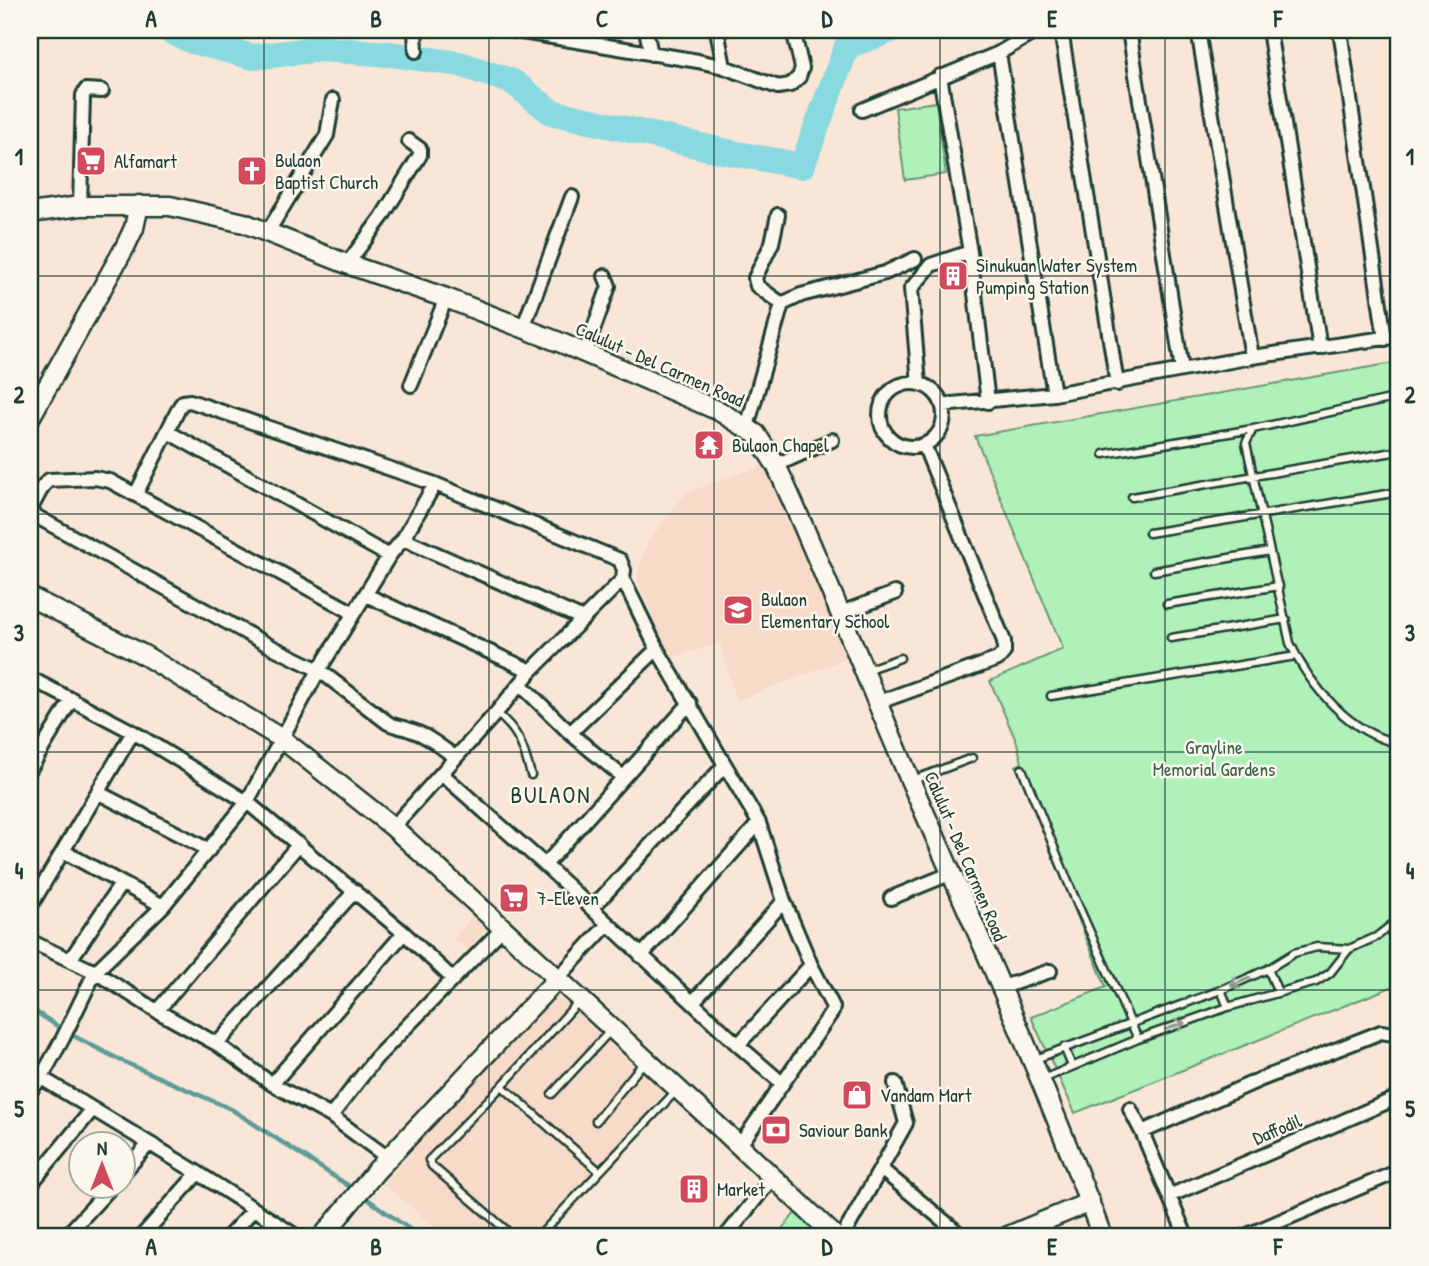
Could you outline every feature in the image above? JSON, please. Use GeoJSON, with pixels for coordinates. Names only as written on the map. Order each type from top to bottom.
{"type":"FeatureCollection","features":[{"type":"Feature","properties":{"kind":"street"},"geometry":{"type":"LineString","coordinates":[[415,30],[416,51]]}},
{"type":"Feature","properties":{"kind":"street"},"geometry":{"type":"LineString","coordinates":[[510,30],[573,34],[651,54],[724,67],[778,87],[790,85],[799,77],[802,68],[793,30]]}},
{"type":"Feature","properties":{"kind":"street"},"geometry":{"type":"LineString","coordinates":[[646,30],[651,54]]}},
{"type":"Feature","properties":{"kind":"street"},"geometry":{"type":"LineString","coordinates":[[717,30],[724,67]]}},
{"type":"Feature","properties":{"kind":"street"},"geometry":{"type":"LineString","coordinates":[[862,110],[999,53],[1038,30]]}},
{"type":"Feature","properties":{"kind":"street"},"geometry":{"type":"LineString","coordinates":[[1061,30],[1117,384]]}},
{"type":"Feature","properties":{"kind":"street"},"geometry":{"type":"LineString","coordinates":[[1129,30],[1182,370]]}},
{"type":"Feature","properties":{"kind":"street"},"geometry":{"type":"LineString","coordinates":[[1198,30],[1252,357]]}},
{"type":"Feature","properties":{"kind":"street"},"geometry":{"type":"LineString","coordinates":[[1269,30],[1320,348]]}},
{"type":"Feature","properties":{"kind":"street"},"geometry":{"type":"LineString","coordinates":[[1340,30],[1385,339]]}},
{"type":"Feature","properties":{"kind":"street"},"geometry":{"type":"LineString","coordinates":[[999,53],[1054,394]]}},
{"type":"Feature","properties":{"kind":"street"},"geometry":{"type":"LineString","coordinates":[[940,76],[970,252],[988,402]]}},
{"type":"Feature","properties":{"kind":"street"},"geometry":{"type":"LineString","coordinates":[[80,206],[83,94],[86,90],[102,91]]}},
{"type":"Feature","properties":{"kind":"street"},"geometry":{"type":"LineString","coordinates":[[267,233],[327,135],[333,100]]}},
{"type":"Feature","properties":{"kind":"street"},"geometry":{"type":"LineString","coordinates":[[347,264],[382,217],[420,155],[420,149],[409,141]]}},
{"type":"Feature","properties":{"kind":"street"},"geometry":{"type":"LineString","coordinates":[[523,328],[572,197]]}},
{"type":"Feature","properties":{"kind":"street"},"geometry":{"type":"LineString","coordinates":[[30,418],[125,247],[134,228],[139,205]]}},
{"type":"Feature","properties":{"kind":"street","name":"Calulut - Del Carmen Road"},"geometry":{"type":"LineString","coordinates":[[30,213],[80,206],[170,206],[244,223],[585,353],[719,411],[747,426],[762,441],[776,465],[866,670],[1032,1060],[1102,1236]]}},
{"type":"Feature","properties":{"kind":"street"},"geometry":{"type":"LineString","coordinates":[[778,215],[772,243],[755,278],[757,286],[782,304]]}},
{"type":"Feature","properties":{"kind":"street"},"geometry":{"type":"LineString","coordinates":[[919,384],[911,289],[931,265],[970,252]]}},
{"type":"Feature","properties":{"kind":"street"},"geometry":{"type":"LineString","coordinates":[[747,426],[782,304],[801,295],[885,273],[915,259]]}},
{"type":"Feature","properties":{"kind":"street"},"geometry":{"type":"LineString","coordinates":[[585,353],[609,286],[605,276]]}},
{"type":"Feature","properties":{"kind":"street"},"geometry":{"type":"LineString","coordinates":[[411,385],[446,298]]}},
{"type":"Feature","properties":{"kind":"street"},"geometry":{"type":"LineString","coordinates":[[942,405],[1054,394],[1252,357],[1399,336]]}},
{"type":"Feature","properties":{"kind":"street"},"geometry":{"type":"LineString","coordinates":[[909,383],[929,388],[937,395],[942,405],[944,421],[937,435],[924,444],[912,447],[899,444],[888,437],[881,426],[880,407],[891,390],[909,383]]}},
{"type":"Feature","properties":{"kind":"street"},"geometry":{"type":"LineString","coordinates":[[136,494],[180,406],[183,402],[190,401],[435,484],[620,560],[624,570],[622,579],[531,671],[393,827]]}},
{"type":"Feature","properties":{"kind":"street"},"geometry":{"type":"LineString","coordinates":[[168,432],[389,556]]}},
{"type":"Feature","properties":{"kind":"street"},"geometry":{"type":"LineString","coordinates":[[776,465],[832,440]]}},
{"type":"Feature","properties":{"kind":"street"},"geometry":{"type":"LineString","coordinates":[[879,702],[998,659],[1004,652],[1004,641],[924,444]]}},
{"type":"Feature","properties":{"kind":"street"},"geometry":{"type":"LineString","coordinates":[[355,613],[110,481],[95,478],[49,480],[30,511],[268,645],[318,670],[388,723],[419,734],[454,757]]}},
{"type":"Feature","properties":{"kind":"street"},"geometry":{"type":"LineString","coordinates":[[30,1091],[35,1075],[63,1038],[95,972],[163,906],[247,802],[318,670],[389,556],[403,539],[435,484]]}},
{"type":"Feature","properties":{"kind":"street"},"geometry":{"type":"LineString","coordinates":[[403,539],[582,618]]}},
{"type":"Feature","properties":{"kind":"street"},"geometry":{"type":"LineString","coordinates":[[622,579],[657,649],[759,823],[785,901],[811,965],[833,1007],[740,1145]]}},
{"type":"Feature","properties":{"kind":"street"},"geometry":{"type":"LineString","coordinates":[[841,614],[895,593]]}},
{"type":"Feature","properties":{"kind":"street"},"geometry":{"type":"LineString","coordinates":[[366,596],[531,671]]}},
{"type":"Feature","properties":{"kind":"street"},"geometry":{"type":"LineString","coordinates":[[30,597],[144,655],[282,739],[393,827],[740,1145],[835,1236]]}},
{"type":"Feature","properties":{"kind":"street"},"geometry":{"type":"LineString","coordinates":[[570,733],[657,649]]}},
{"type":"Feature","properties":{"kind":"street"},"geometry":{"type":"LineString","coordinates":[[30,678],[133,732],[247,802],[404,933],[453,979]]}},
{"type":"Feature","properties":{"kind":"street"},"geometry":{"type":"LineString","coordinates":[[520,684],[570,733],[624,777]]}},
{"type":"Feature","properties":{"kind":"street"},"geometry":{"type":"LineString","coordinates":[[30,769],[72,699]]}},
{"type":"Feature","properties":{"kind":"street"},"geometry":{"type":"LineString","coordinates":[[545,865],[690,703]]}},
{"type":"Feature","properties":{"kind":"street"},"geometry":{"type":"LineString","coordinates":[[30,907],[133,732]]}},
{"type":"Feature","properties":{"kind":"street"},"geometry":{"type":"LineString","coordinates":[[592,908],[725,765]]}},
{"type":"Feature","properties":{"kind":"street"},"geometry":{"type":"LineString","coordinates":[[442,774],[782,1083]]}},
{"type":"Feature","properties":{"kind":"street"},"geometry":{"type":"LineString","coordinates":[[99,793],[209,850]]}},
{"type":"Feature","properties":{"kind":"street"},"geometry":{"type":"LineString","coordinates":[[641,956],[759,823]]}},
{"type":"Feature","properties":{"kind":"street"},"geometry":{"type":"LineString","coordinates":[[157,1011],[299,844]]}},
{"type":"Feature","properties":{"kind":"street"},"geometry":{"type":"LineString","coordinates":[[63,851],[163,906]]}},
{"type":"Feature","properties":{"kind":"street"},"geometry":{"type":"LineString","coordinates":[[891,898],[953,873]]}},
{"type":"Feature","properties":{"kind":"street"},"geometry":{"type":"LineString","coordinates":[[70,960],[121,884]]}},
{"type":"Feature","properties":{"kind":"street"},"geometry":{"type":"LineString","coordinates":[[217,1044],[355,891]]}},
{"type":"Feature","properties":{"kind":"street"},"geometry":{"type":"LineString","coordinates":[[693,1002],[785,901]]}},
{"type":"Feature","properties":{"kind":"street"},"geometry":{"type":"LineString","coordinates":[[323,1236],[382,1164],[608,924]]}},
{"type":"Feature","properties":{"kind":"street"},"geometry":{"type":"LineString","coordinates":[[331,1116],[376,1058],[502,929]]}},
{"type":"Feature","properties":{"kind":"street"},"geometry":{"type":"LineString","coordinates":[[272,1084],[404,933]]}},
{"type":"Feature","properties":{"kind":"street"},"geometry":{"type":"LineString","coordinates":[[30,941],[95,972],[217,1044],[272,1084],[331,1116],[382,1164]]}},
{"type":"Feature","properties":{"kind":"street"},"geometry":{"type":"LineString","coordinates":[[738,1045],[811,965]]}},
{"type":"Feature","properties":{"kind":"street"},"geometry":{"type":"LineString","coordinates":[[1000,988],[1050,971]]}},
{"type":"Feature","properties":{"kind":"street"},"geometry":{"type":"LineString","coordinates":[[1142,1132],[1259,1080],[1381,1032],[1394,1034],[1399,1039]]}},
{"type":"Feature","properties":{"kind":"street"},"geometry":{"type":"LineString","coordinates":[[35,1075],[198,1173],[296,1236]]}},
{"type":"Feature","properties":{"kind":"street"},"geometry":{"type":"LineString","coordinates":[[843,1236],[906,1123],[895,1083]]}},
{"type":"Feature","properties":{"kind":"street","name":"Daffodil"},"geometry":{"type":"LineString","coordinates":[[1169,1196],[1399,1097]]}},
{"type":"Feature","properties":{"kind":"street"},"geometry":{"type":"LineString","coordinates":[[1130,1109],[1186,1236]]}},
{"type":"Feature","properties":{"kind":"street"},"geometry":{"type":"LineString","coordinates":[[30,1185],[92,1110]]}},
{"type":"Feature","properties":{"kind":"street"},"geometry":{"type":"LineString","coordinates":[[136,1158],[149,1144]]}},
{"type":"Feature","properties":{"kind":"street"},"geometry":{"type":"LineString","coordinates":[[881,1169],[962,1236]]}},
{"type":"Feature","properties":{"kind":"street"},"geometry":{"type":"LineString","coordinates":[[1245,1236],[1399,1171]]}},
{"type":"Feature","properties":{"kind":"street"},"geometry":{"type":"LineString","coordinates":[[142,1236],[198,1173]]}},
{"type":"Feature","properties":{"kind":"street"},"geometry":{"type":"LineString","coordinates":[[726,1236],[773,1177]]}},
{"type":"Feature","properties":{"kind":"street"},"geometry":{"type":"LineString","coordinates":[[66,1236],[98,1200]]}},
{"type":"Feature","properties":{"kind":"street"},"geometry":{"type":"LineString","coordinates":[[1008,1236],[1090,1202]]}},
{"type":"Feature","properties":{"kind":"street"},"geometry":{"type":"LineString","coordinates":[[229,1236],[253,1210]]}},
{"type":"Feature","properties":{"kind":"lane"},"geometry":{"type":"LineString","coordinates":[[1104,454],[1253,429],[1399,397]]}},
{"type":"Feature","properties":{"kind":"lane"},"geometry":{"type":"LineString","coordinates":[[1253,429],[1246,443],[1264,514],[1290,643],[1300,666],[1345,718],[1399,743]]}},
{"type":"Feature","properties":{"kind":"lane"},"geometry":{"type":"LineString","coordinates":[[1132,497],[1399,450]]}},
{"type":"Feature","properties":{"kind":"lane"},"geometry":{"type":"LineString","coordinates":[[1149,533],[1399,492]]}},
{"type":"Feature","properties":{"kind":"lane"},"geometry":{"type":"LineString","coordinates":[[1154,571],[1270,551]]}},
{"type":"Feature","properties":{"kind":"lane"},"geometry":{"type":"LineString","coordinates":[[1167,604],[1279,586]]}},
{"type":"Feature","properties":{"kind":"lane"},"geometry":{"type":"LineString","coordinates":[[1171,638],[1286,619]]}},
{"type":"Feature","properties":{"kind":"lane"},"geometry":{"type":"LineString","coordinates":[[1051,696],[1296,656]]}},
{"type":"Feature","properties":{"kind":"lane"},"geometry":{"type":"LineString","coordinates":[[866,670],[900,658]]}},
{"type":"Feature","properties":{"kind":"lane"},"geometry":{"type":"LineString","coordinates":[[496,713],[509,723],[519,737],[531,775]]}},
{"type":"Feature","properties":{"kind":"lane"},"geometry":{"type":"LineString","coordinates":[[911,781],[972,758]]}},
{"type":"Feature","properties":{"kind":"lane"},"geometry":{"type":"LineString","coordinates":[[1022,769],[1073,894],[1138,1039]]}},
{"type":"Feature","properties":{"kind":"lane"},"geometry":{"type":"LineString","coordinates":[[1032,1060],[1221,990],[1268,969],[1294,953],[1317,947],[1349,949],[1377,937],[1399,919]]}},
{"type":"Feature","properties":{"kind":"lane"},"geometry":{"type":"LineString","coordinates":[[1040,1080],[1138,1039],[1228,1007],[1317,982],[1330,973],[1349,949]]}},
{"type":"Feature","properties":{"kind":"lane"},"geometry":{"type":"LineString","coordinates":[[1268,969],[1278,992]]}},
{"type":"Feature","properties":{"kind":"lane"},"geometry":{"type":"LineString","coordinates":[[1221,990],[1228,1007]]}},
{"type":"Feature","properties":{"kind":"lane"},"geometry":{"type":"LineString","coordinates":[[513,1236],[429,1163],[429,1160],[502,1086],[580,1000]]}},
{"type":"Feature","properties":{"kind":"lane"},"geometry":{"type":"LineString","coordinates":[[552,1094],[611,1029]]}},
{"type":"Feature","properties":{"kind":"lane"},"geometry":{"type":"LineString","coordinates":[[1064,1047],[1072,1066]]}},
{"type":"Feature","properties":{"kind":"lane"},"geometry":{"type":"LineString","coordinates":[[596,1122],[645,1060]]}},
{"type":"Feature","properties":{"kind":"lane"},"geometry":{"type":"LineString","coordinates":[[502,1086],[599,1171]]}},
{"type":"Feature","properties":{"kind":"lane"},"geometry":{"type":"LineString","coordinates":[[539,1236],[677,1090]]}},
{"type":"Feature","properties":{"kind":"shaded area","name":"Bulaon Elementary School"},"geometry":{"type":"Polygon","coordinates":[[[766,464],[848,658],[736,701],[720,643],[667,659],[637,577],[647,543],[686,493],[766,464]]]}},
{"type":"Feature","properties":{"kind":"shaded area"},"geometry":{"type":"Polygon","coordinates":[[[473,915],[487,926],[468,950],[454,939],[473,915]]]}},
{"type":"Feature","properties":{"kind":"shaded area"},"geometry":{"type":"Polygon","coordinates":[[[550,990],[667,1089],[541,1236],[445,1236],[384,1184],[550,990]]]}},
{"type":"Feature","properties":{"kind":"green space"},"geometry":{"type":"Polygon","coordinates":[[[936,102],[946,174],[905,180],[895,108],[936,102]]]}},
{"type":"Feature","properties":{"kind":"green space","name":"Grayline Memorial Gardens"},"geometry":{"type":"Polygon","coordinates":[[[1399,362],[1399,984],[1075,1113],[1031,1017],[1106,987],[1016,766],[1022,763],[1017,743],[990,681],[1063,649],[975,436],[1399,362]]]}},
{"type":"Feature","properties":{"kind":"green space"},"geometry":{"type":"Polygon","coordinates":[[[795,1213],[822,1236],[777,1236],[795,1213]]]}},
{"type":"Feature","properties":{"kind":"waterway"},"geometry":{"type":"LineString","coordinates":[[168,30],[192,41],[253,57],[320,49],[390,54],[460,64],[513,82],[551,112],[802,166],[847,46],[891,30]]}},
{"type":"Feature","properties":{"kind":"waterway"},"geometry":{"type":"LineString","coordinates":[[30,1008],[68,1033],[122,1061],[231,1109],[355,1190]]}},
{"type":"Feature","properties":{"kind":"waterway"},"geometry":{"type":"LineString","coordinates":[[362,1195],[419,1236]]}},
{"type":"Feature","properties":{"kind":"place","name":"Alfamart"},"geometry":{"type":"Point","coordinates":[91,161]}},
{"type":"Feature","properties":{"kind":"place","name":"Bulaon Baptist Church"},"geometry":{"type":"Point","coordinates":[252,171]}},
{"type":"Feature","properties":{"kind":"place","name":"Sinukuan Water System Pumping Station"},"geometry":{"type":"Point","coordinates":[953,276]}},
{"type":"Feature","properties":{"kind":"place","name":"Bulaon Chapel"},"geometry":{"type":"Point","coordinates":[709,445]}},
{"type":"Feature","properties":{"kind":"place","name":"Bulaon Elementary School"},"geometry":{"type":"Point","coordinates":[738,610]}},
{"type":"Feature","properties":{"kind":"place","name":"7-Eleven"},"geometry":{"type":"Point","coordinates":[514,898]}},
{"type":"Feature","properties":{"kind":"place","name":"Vandam Mart"},"geometry":{"type":"Point","coordinates":[857,1095]}},
{"type":"Feature","properties":{"kind":"place","name":"Saviour Bank"},"geometry":{"type":"Point","coordinates":[776,1130]}},
{"type":"Feature","properties":{"kind":"place","name":"Market"},"geometry":{"type":"Point","coordinates":[694,1189]}},
{"type":"Feature","properties":{"kind":"district","name":"BULAON"},"geometry":{"type":"Point","coordinates":[551,794]}}]}
